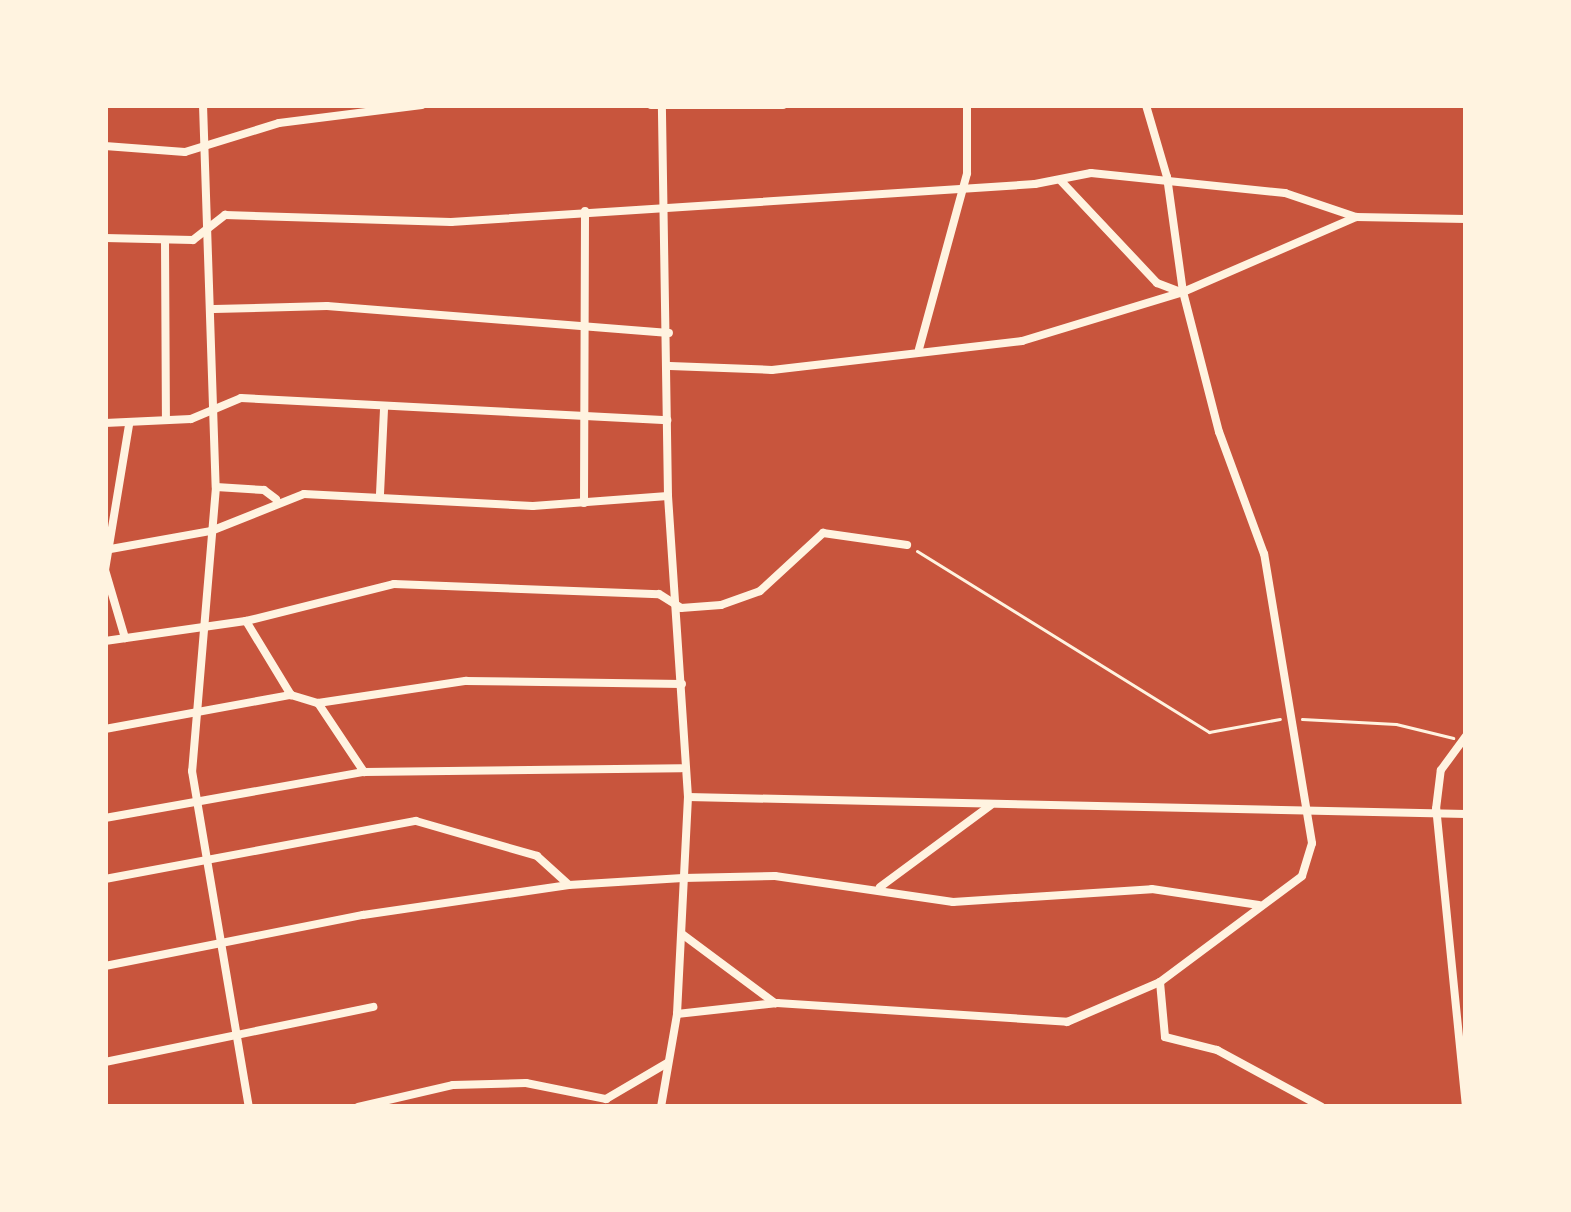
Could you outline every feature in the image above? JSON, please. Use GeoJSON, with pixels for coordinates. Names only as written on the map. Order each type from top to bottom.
{"type":"FeatureCollection","features":[{"type":"Feature","properties":{"kind":"street"},"geometry":{"type":"LineString","coordinates":[[203,105],[217,410],[207,620],[191,713],[249,1107]]}},
{"type":"Feature","properties":{"kind":"street"},"geometry":{"type":"LineString","coordinates":[[105,146],[185,152],[279,123],[422,105]]}},
{"type":"Feature","properties":{"kind":"street"},"geometry":{"type":"LineString","coordinates":[[651,105],[783,105]]}},
{"type":"Feature","properties":{"kind":"street"},"geometry":{"type":"LineString","coordinates":[[920,349],[962,190],[967,105]]}},
{"type":"Feature","properties":{"kind":"street"},"geometry":{"type":"LineString","coordinates":[[677,1014],[777,1004],[1067,1022],[1160,982],[1302,876],[1312,843],[1287,718],[1264,554],[1219,432],[1183,292],[1167,177],[1146,105]]}},
{"type":"Feature","properties":{"kind":"street"},"geometry":{"type":"LineString","coordinates":[[661,1107],[677,1014],[688,797],[681,768],[681,608],[668,496],[670,366],[662,106]]}},
{"type":"Feature","properties":{"kind":"street"},"geometry":{"type":"LineString","coordinates":[[105,238],[193,240],[226,215],[451,222],[962,190],[1061,181],[1091,173],[1167,177],[1286,193],[1356,217],[1466,219]]}},
{"type":"Feature","properties":{"kind":"street"},"geometry":{"type":"LineString","coordinates":[[1061,181],[1157,283],[1183,292]]}},
{"type":"Feature","properties":{"kind":"street"},"geometry":{"type":"LineString","coordinates":[[584,504],[585,211]]}},
{"type":"Feature","properties":{"kind":"street"},"geometry":{"type":"LineString","coordinates":[[670,366],[772,370],[920,349],[1022,341],[1183,292],[1356,217]]}},
{"type":"Feature","properties":{"kind":"street"},"geometry":{"type":"LineString","coordinates":[[166,241],[166,419]]}},
{"type":"Feature","properties":{"kind":"street"},"geometry":{"type":"LineString","coordinates":[[214,309],[327,305],[585,322],[669,333]]}},
{"type":"Feature","properties":{"kind":"street"},"geometry":{"type":"LineString","coordinates":[[105,423],[129,425],[217,410],[241,398],[667,420]]}},
{"type":"Feature","properties":{"kind":"street"},"geometry":{"type":"LineString","coordinates":[[380,494],[384,408]]}},
{"type":"Feature","properties":{"kind":"street"},"geometry":{"type":"LineString","coordinates":[[125,638],[105,570],[129,425]]}},
{"type":"Feature","properties":{"kind":"street"},"geometry":{"type":"LineString","coordinates":[[215,487],[264,490],[276,499]]}},
{"type":"Feature","properties":{"kind":"street"},"geometry":{"type":"LineString","coordinates":[[107,550],[211,532],[276,499],[380,494],[584,504],[668,496]]}},
{"type":"Feature","properties":{"kind":"street"},"geometry":{"type":"LineString","coordinates":[[105,640],[207,620],[246,621],[394,584],[659,594],[681,608],[760,591],[823,533],[907,545]]}},
{"type":"Feature","properties":{"kind":"street"},"geometry":{"type":"LineString","coordinates":[[246,621],[291,695]]}},
{"type":"Feature","properties":{"kind":"street"},"geometry":{"type":"LineString","coordinates":[[105,729],[291,695],[319,703],[466,681],[682,684]]}},
{"type":"Feature","properties":{"kind":"street"},"geometry":{"type":"LineString","coordinates":[[319,703],[364,772]]}},
{"type":"Feature","properties":{"kind":"street"},"geometry":{"type":"LineString","coordinates":[[1465,738],[1441,770],[1436,809],[1466,1107]]}},
{"type":"Feature","properties":{"kind":"street"},"geometry":{"type":"LineString","coordinates":[[105,818],[201,805],[364,772],[681,768]]}},
{"type":"Feature","properties":{"kind":"street"},"geometry":{"type":"LineString","coordinates":[[688,797],[991,806],[1083,800],[1436,809],[1466,814]]}},
{"type":"Feature","properties":{"kind":"street"},"geometry":{"type":"LineString","coordinates":[[879,887],[991,806]]}},
{"type":"Feature","properties":{"kind":"street"},"geometry":{"type":"LineString","coordinates":[[105,879],[416,820],[537,856],[569,885]]}},
{"type":"Feature","properties":{"kind":"street"},"geometry":{"type":"LineString","coordinates":[[105,966],[569,885],[683,878],[776,876],[967,902],[1152,889],[1259,905]]}},
{"type":"Feature","properties":{"kind":"street"},"geometry":{"type":"LineString","coordinates":[[682,934],[777,1004]]}},
{"type":"Feature","properties":{"kind":"street"},"geometry":{"type":"LineString","coordinates":[[1160,982],[1165,1037],[1216,1050],[1322,1107]]}},
{"type":"Feature","properties":{"kind":"street"},"geometry":{"type":"LineString","coordinates":[[105,1062],[373,1007]]}},
{"type":"Feature","properties":{"kind":"street"},"geometry":{"type":"LineString","coordinates":[[358,1107],[406,1093],[526,1083],[606,1099],[668,1063]]}},
{"type":"Feature","properties":{"kind":"street"},"geometry":{"type":"LineString","coordinates":[[406,1093],[412,1107]]}},
{"type":"Feature","properties":{"kind":"path"},"geometry":{"type":"LineString","coordinates":[[907,545],[1014,604],[1208,732],[1287,718],[1396,724],[1465,738]]}}]}
